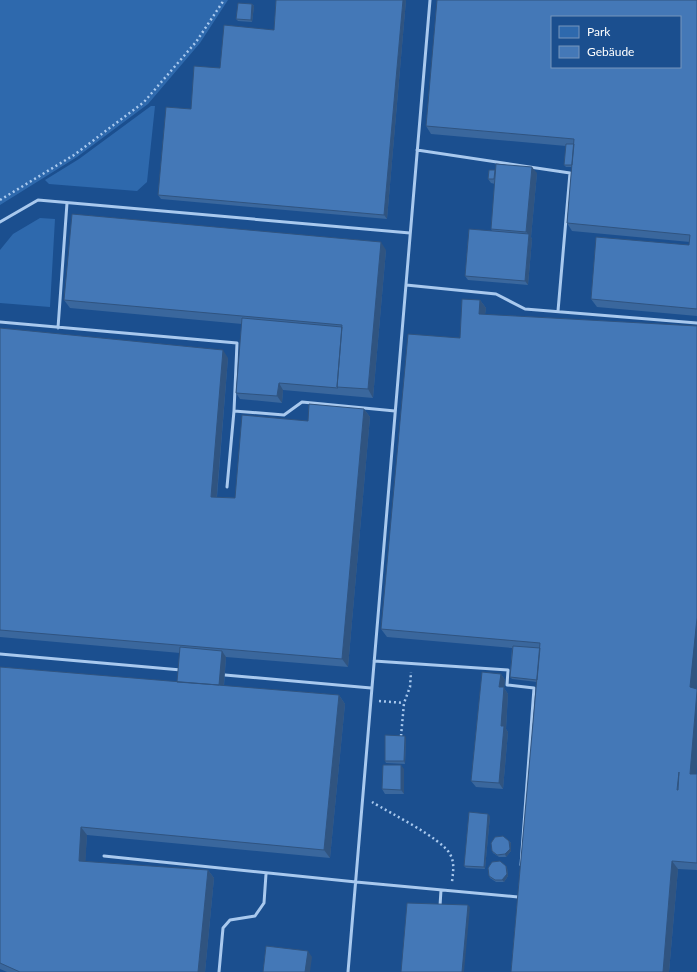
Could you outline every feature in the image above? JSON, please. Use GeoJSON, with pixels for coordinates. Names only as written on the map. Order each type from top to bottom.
{"type":"FeatureCollection","features":[{"type":"Feature","properties":{"kind":"lane"},"geometry":{"type":"LineString","coordinates":[[348,972],[430,0]]}},
{"type":"Feature","properties":{"kind":"lane"},"geometry":{"type":"LineString","coordinates":[[417,150],[570,173],[558,312]]}},
{"type":"Feature","properties":{"kind":"lane"},"geometry":{"type":"LineString","coordinates":[[0,222],[38,200],[410,233]]}},
{"type":"Feature","properties":{"kind":"lane"},"geometry":{"type":"LineString","coordinates":[[58,328],[67,203]]}},
{"type":"Feature","properties":{"kind":"lane"},"geometry":{"type":"LineString","coordinates":[[406,285],[496,294],[525,309],[697,324]]}},
{"type":"Feature","properties":{"kind":"lane"},"geometry":{"type":"LineString","coordinates":[[0,322],[237,344],[234,412],[227,487]]}},
{"type":"Feature","properties":{"kind":"lane"},"geometry":{"type":"LineString","coordinates":[[234,412],[284,415],[302,402],[395,411]]}},
{"type":"Feature","properties":{"kind":"lane"},"geometry":{"type":"LineString","coordinates":[[0,654],[183,671]]}},
{"type":"Feature","properties":{"kind":"lane"},"geometry":{"type":"LineString","coordinates":[[374,661],[508,670],[507,685],[534,688],[520,873]]}},
{"type":"Feature","properties":{"kind":"lane"},"geometry":{"type":"LineString","coordinates":[[225,675],[371,688]]}},
{"type":"Feature","properties":{"kind":"lane"},"geometry":{"type":"LineString","coordinates":[[104,856],[266,874],[518,897]]}},
{"type":"Feature","properties":{"kind":"lane"},"geometry":{"type":"LineString","coordinates":[[219,972],[223,928],[230,920],[255,916],[264,904],[266,874]]}},
{"type":"Feature","properties":{"kind":"lane"},"geometry":{"type":"LineString","coordinates":[[518,904],[519,889]]}},
{"type":"Feature","properties":{"kind":"lane"},"geometry":{"type":"LineString","coordinates":[[440,906],[441,890]]}},
{"type":"Feature","properties":{"kind":"path"},"geometry":{"type":"LineString","coordinates":[[0,200],[74,155],[144,102],[196,42],[224,0]]}},
{"type":"Feature","properties":{"kind":"path"},"geometry":{"type":"LineString","coordinates":[[401,736],[404,703],[410,687],[412,663]]}},
{"type":"Feature","properties":{"kind":"path"},"geometry":{"type":"LineString","coordinates":[[370,700],[404,703]]}},
{"type":"Feature","properties":{"kind":"path"},"geometry":{"type":"LineString","coordinates":[[362,797],[435,839],[450,853],[453,862],[452,891]]}},
{"type":"Feature","properties":{"kind":"green space"},"geometry":{"type":"Polygon","coordinates":[[[0,0],[228,0],[200,43],[148,104],[77,157],[0,205],[0,0]]]}},
{"type":"Feature","properties":{"kind":"green space"},"geometry":{"type":"Polygon","coordinates":[[[151,106],[155,106],[147,182],[137,191],[49,184],[45,180],[79,159],[151,106]]]}},
{"type":"Feature","properties":{"kind":"green space"},"geometry":{"type":"Polygon","coordinates":[[[40,218],[55,219],[50,307],[0,303],[0,250],[13,234],[40,218]]]}},
{"type":"Feature","properties":{"kind":"building"},"geometry":{"type":"Polygon","coordinates":[[[276,0],[403,0],[384,215],[158,195],[166,107],[191,109],[194,66],[220,68],[224,25],[274,30],[276,0]]]}},
{"type":"Feature","properties":{"kind":"building"},"geometry":{"type":"Polygon","coordinates":[[[437,0],[697,0],[697,309],[591,299],[596,237],[689,245],[690,235],[567,223],[574,139],[426,126],[437,0]]]}},
{"type":"Feature","properties":{"kind":"building"},"geometry":{"type":"Polygon","coordinates":[[[238,3],[252,4],[251,20],[236,19],[238,3]]]}},
{"type":"Feature","properties":{"kind":"building"},"geometry":{"type":"Polygon","coordinates":[[[566,144],[574,144],[572,165],[564,165],[566,144]]]}},
{"type":"Feature","properties":{"kind":"building"},"geometry":{"type":"Polygon","coordinates":[[[496,164],[532,167],[526,232],[491,229],[496,164]]]}},
{"type":"Feature","properties":{"kind":"building"},"geometry":{"type":"Polygon","coordinates":[[[489,170],[495,170],[494,179],[488,179],[489,170]]]}},
{"type":"Feature","properties":{"kind":"building"},"geometry":{"type":"Polygon","coordinates":[[[72,214],[381,242],[368,389],[337,387],[342,325],[64,300],[72,214]]]}},
{"type":"Feature","properties":{"kind":"building"},"geometry":{"type":"Polygon","coordinates":[[[469,229],[529,234],[525,281],[465,276],[469,229]]]}},
{"type":"Feature","properties":{"kind":"building"},"geometry":{"type":"Polygon","coordinates":[[[462,299],[480,300],[479,314],[697,326],[697,618],[690,687],[697,689],[697,691],[690,774],[697,774],[697,863],[672,861],[663,972],[511,972],[540,643],[381,629],[408,334],[460,338],[462,299]]]}},
{"type":"Feature","properties":{"kind":"building"},"geometry":{"type":"Polygon","coordinates":[[[242,318],[342,327],[338,388],[279,383],[277,396],[236,393],[242,318]]]}},
{"type":"Feature","properties":{"kind":"building"},"geometry":{"type":"Polygon","coordinates":[[[0,328],[223,350],[211,497],[235,498],[242,415],[308,421],[309,404],[364,409],[342,659],[0,630],[0,328]]]}},
{"type":"Feature","properties":{"kind":"building"},"geometry":{"type":"Polygon","coordinates":[[[513,646],[540,648],[537,680],[510,677],[513,646]]]}},
{"type":"Feature","properties":{"kind":"building"},"geometry":{"type":"Polygon","coordinates":[[[180,647],[222,651],[219,685],[177,682],[180,647]]]}},
{"type":"Feature","properties":{"kind":"building"},"geometry":{"type":"Polygon","coordinates":[[[0,667],[339,695],[324,850],[81,827],[79,861],[208,870],[198,972],[20,972],[0,963],[0,667]]]}},
{"type":"Feature","properties":{"kind":"building"},"geometry":{"type":"Polygon","coordinates":[[[482,672],[501,674],[499,687],[504,687],[501,726],[504,726],[499,783],[471,781],[482,672]]]}},
{"type":"Feature","properties":{"kind":"building"},"geometry":{"type":"Polygon","coordinates":[[[385,735],[405,736],[404,761],[385,761],[385,735]]]}},
{"type":"Feature","properties":{"kind":"building"},"geometry":{"type":"Polygon","coordinates":[[[383,765],[401,765],[401,790],[382,789],[383,765]]]}},
{"type":"Feature","properties":{"kind":"building"},"geometry":{"type":"Polygon","coordinates":[[[469,812],[488,814],[484,867],[464,866],[469,812]]]}},
{"type":"Feature","properties":{"kind":"building"},"geometry":{"type":"Polygon","coordinates":[[[503,836],[509,841],[510,849],[505,854],[497,855],[492,851],[491,843],[495,837],[503,836]]]}},
{"type":"Feature","properties":{"kind":"building"},"geometry":{"type":"Polygon","coordinates":[[[500,861],[506,866],[507,874],[502,880],[495,880],[489,876],[488,868],[492,862],[500,861]]]}},
{"type":"Feature","properties":{"kind":"building"},"geometry":{"type":"Polygon","coordinates":[[[407,903],[468,905],[462,972],[401,972],[407,903]]]}},
{"type":"Feature","properties":{"kind":"building"},"geometry":{"type":"Polygon","coordinates":[[[266,946],[308,951],[305,972],[263,972],[266,946]]]}}]}
